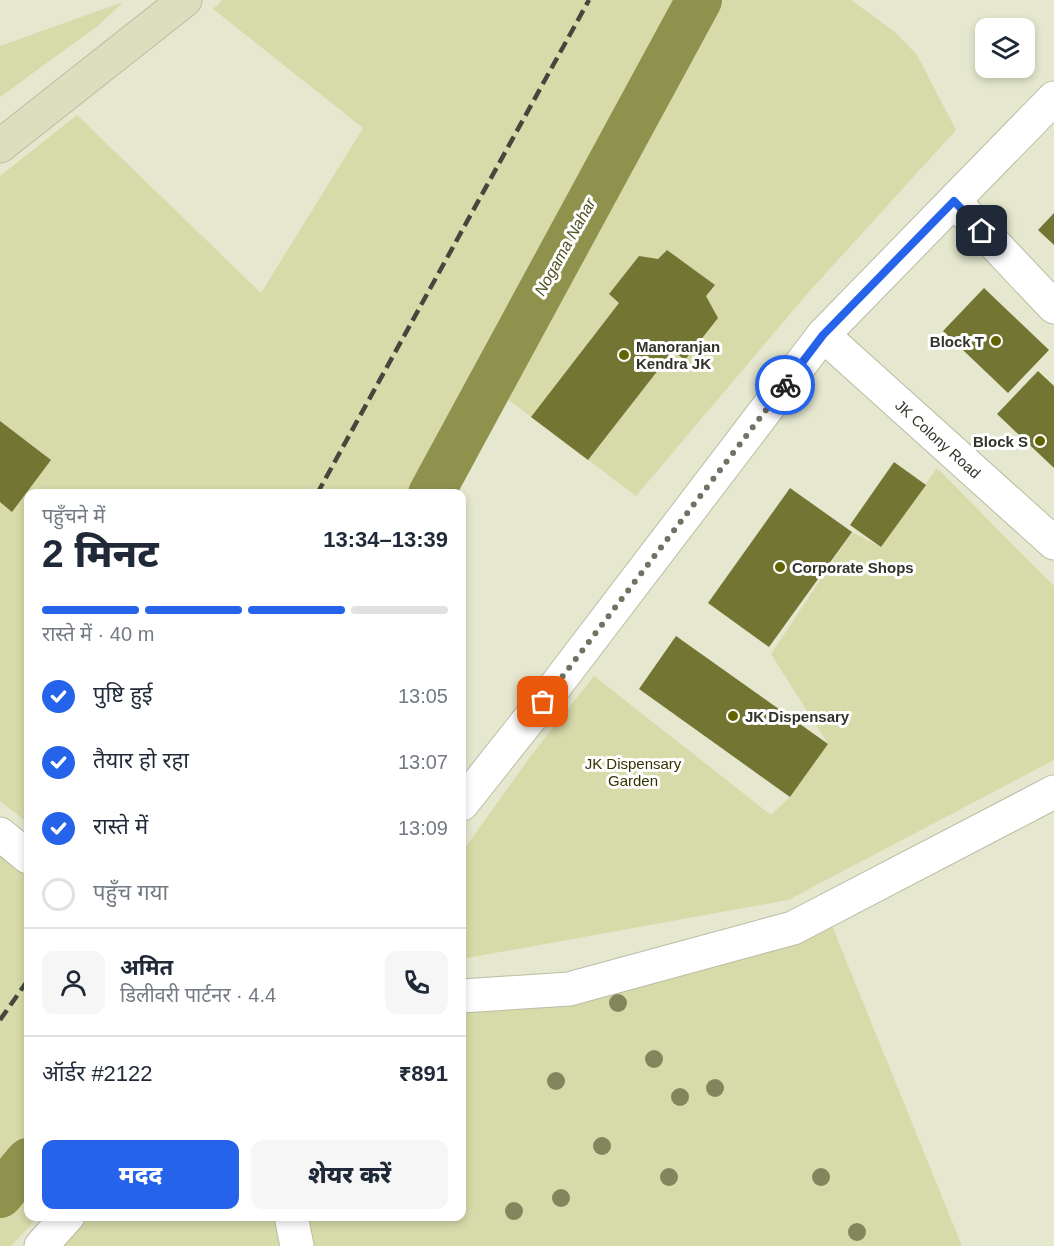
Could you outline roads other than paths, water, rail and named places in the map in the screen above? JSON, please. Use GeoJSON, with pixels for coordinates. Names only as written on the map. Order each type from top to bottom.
{"type":"FeatureCollection","features":[{"type":"Feature","properties":{"kind":"street"},"geometry":{"type":"LineString","coordinates":[[0,146],[185,0]]}},
{"type":"Feature","properties":{"kind":"street"},"geometry":{"type":"LineString","coordinates":[[466,799],[557,684],[823,335],[1054,98]]}},
{"type":"Feature","properties":{"kind":"street"},"geometry":{"type":"LineString","coordinates":[[954,201],[1054,307]]}},
{"type":"Feature","properties":{"kind":"street","name":"JK Colony Road"},"geometry":{"type":"LineString","coordinates":[[823,335],[1054,543]]}},
{"type":"Feature","properties":{"kind":"street"},"geometry":{"type":"LineString","coordinates":[[466,996],[569,989],[793,928],[1054,792]]}},
{"type":"Feature","properties":{"kind":"street"},"geometry":{"type":"LineString","coordinates":[[0,834],[24,854]]}},
{"type":"Feature","properties":{"kind":"street"},"geometry":{"type":"LineString","coordinates":[[41,1246],[64,1221]]}},
{"type":"Feature","properties":{"kind":"street"},"geometry":{"type":"LineString","coordinates":[[292,1221],[297,1246]]}},
{"type":"Feature","properties":{"kind":"waterway","name":"Nogama Nahar"},"geometry":{"type":"LineString","coordinates":[[434,489],[699,0]]}},
{"type":"Feature","properties":{"kind":"waterway","name":"Nogama Nahar"},"geometry":{"type":"LineString","coordinates":[[0,1195],[24,1166]]}},
{"type":"Feature","properties":{"kind":"railway"},"geometry":{"type":"LineString","coordinates":[[320,489],[589,0]]}},
{"type":"Feature","properties":{"kind":"railway"},"geometry":{"type":"LineString","coordinates":[[0,1020],[24,986]]}},
{"type":"Feature","properties":{"kind":"place","name":"Block T"},"geometry":{"type":"Point","coordinates":[996,341]}},
{"type":"Feature","properties":{"kind":"place","name":"Manoranjan Kendra JK"},"geometry":{"type":"Point","coordinates":[624,355]}},
{"type":"Feature","properties":{"kind":"place","name":"Block S"},"geometry":{"type":"Point","coordinates":[1040,441]}},
{"type":"Feature","properties":{"kind":"place","name":"Corporate Shops"},"geometry":{"type":"Point","coordinates":[780,567]}},
{"type":"Feature","properties":{"kind":"place","name":"JK Dispensary"},"geometry":{"type":"Point","coordinates":[733,716]}},
{"type":"Feature","properties":{"kind":"park label","name":"JK Dispensary Garden"},"geometry":{"type":"Point","coordinates":[633,772]}}]}
